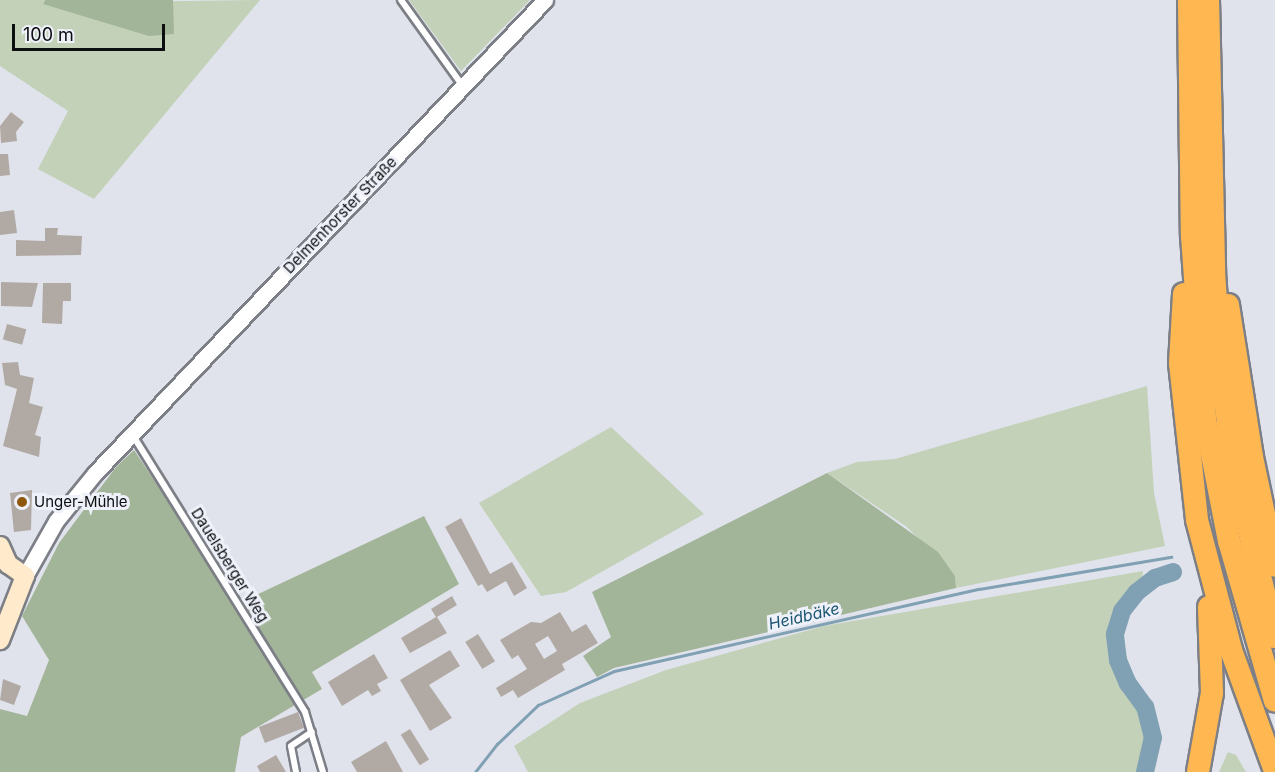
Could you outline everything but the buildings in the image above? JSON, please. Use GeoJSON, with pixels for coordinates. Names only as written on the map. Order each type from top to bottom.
{"type":"FeatureCollection","features":[{"type":"Feature","properties":{"kind":"highway"},"geometry":{"type":"LineString","coordinates":[[1189,0],[1202,232],[1205,419],[1229,541],[1275,701]]}},
{"type":"Feature","properties":{"kind":"highway"},"geometry":{"type":"LineString","coordinates":[[1208,0],[1202,232],[1230,442],[1248,537],[1275,636]]}},
{"type":"Feature","properties":{"kind":"highway"},"geometry":{"type":"LineString","coordinates":[[1202,232],[1181,315],[1180,363],[1188,464],[1205,557],[1231,650],[1275,771]]}},
{"type":"Feature","properties":{"kind":"highway"},"geometry":{"type":"LineString","coordinates":[[1202,232],[1274,562]]}},
{"type":"Feature","properties":{"kind":"highway"},"geometry":{"type":"LineString","coordinates":[[1198,772],[1212,693],[1205,557]]}},
{"type":"Feature","properties":{"kind":"main road"},"geometry":{"type":"LineString","coordinates":[[0,546],[8,564],[25,576],[0,640]]}},
{"type":"Feature","properties":{"kind":"street","name":"Delmenhorster Straße"},"geometry":{"type":"LineString","coordinates":[[25,576],[56,521],[133,432],[544,0]]}},
{"type":"Feature","properties":{"kind":"lane"},"geometry":{"type":"LineString","coordinates":[[401,0],[463,86]]}},
{"type":"Feature","properties":{"kind":"lane","name":"Dauelsberger Weg"},"geometry":{"type":"LineString","coordinates":[[133,432],[305,712],[323,772]]}},
{"type":"Feature","properties":{"kind":"lane"},"geometry":{"type":"LineString","coordinates":[[296,772],[291,746],[312,732]]}},
{"type":"Feature","properties":{"kind":"green space"},"geometry":{"type":"Polygon","coordinates":[[[0,0],[45,0],[43,3],[260,0],[94,199],[38,169],[68,111],[0,66],[0,0]]]}},
{"type":"Feature","properties":{"kind":"green space"},"geometry":{"type":"Polygon","coordinates":[[[45,0],[173,0],[174,34],[149,36],[43,4],[45,0]]]}},
{"type":"Feature","properties":{"kind":"green space"},"geometry":{"type":"Polygon","coordinates":[[[409,0],[530,0],[461,71],[409,0]]]}},
{"type":"Feature","properties":{"kind":"green space"},"geometry":{"type":"Polygon","coordinates":[[[1147,386],[1154,493],[1165,546],[956,588],[955,576],[907,527],[827,473],[857,462],[895,459],[1147,386]]]}},
{"type":"Feature","properties":{"kind":"green space"},"geometry":{"type":"Polygon","coordinates":[[[611,427],[704,514],[566,592],[541,596],[479,503],[611,427]]]}},
{"type":"Feature","properties":{"kind":"green space"},"geometry":{"type":"Polygon","coordinates":[[[134,450],[237,604],[424,516],[459,584],[312,672],[322,689],[241,737],[235,772],[0,772],[0,709],[27,716],[49,660],[22,616],[59,543],[116,467],[134,450]]]}},
{"type":"Feature","properties":{"kind":"green space"},"geometry":{"type":"Polygon","coordinates":[[[827,473],[938,552],[955,576],[956,588],[614,668],[597,677],[583,656],[611,637],[592,592],[827,473]]]}},
{"type":"Feature","properties":{"kind":"green space"},"geometry":{"type":"Polygon","coordinates":[[[1143,571],[1142,580],[1111,621],[1108,646],[1139,706],[1143,722],[1145,746],[1138,772],[528,772],[514,746],[580,703],[666,670],[824,626],[1143,571]]]}},
{"type":"Feature","properties":{"kind":"green space"},"geometry":{"type":"Polygon","coordinates":[[[1228,752],[1236,755],[1246,772],[1219,772],[1228,752]]]}},
{"type":"Feature","properties":{"kind":"waterway","name":"Heidbäke"},"geometry":{"type":"LineString","coordinates":[[475,772],[497,744],[538,705],[614,671],[979,589],[1171,557]]}},
{"type":"Feature","properties":{"kind":"waterway"},"geometry":{"type":"LineString","coordinates":[[1145,772],[1153,738],[1145,707],[1128,684],[1118,660],[1115,634],[1122,611],[1137,592],[1155,578],[1173,572]]}},
{"type":"Feature","properties":{"kind":"place","name":"Unger-Mühle"},"geometry":{"type":"Point","coordinates":[22,502]}}]}
